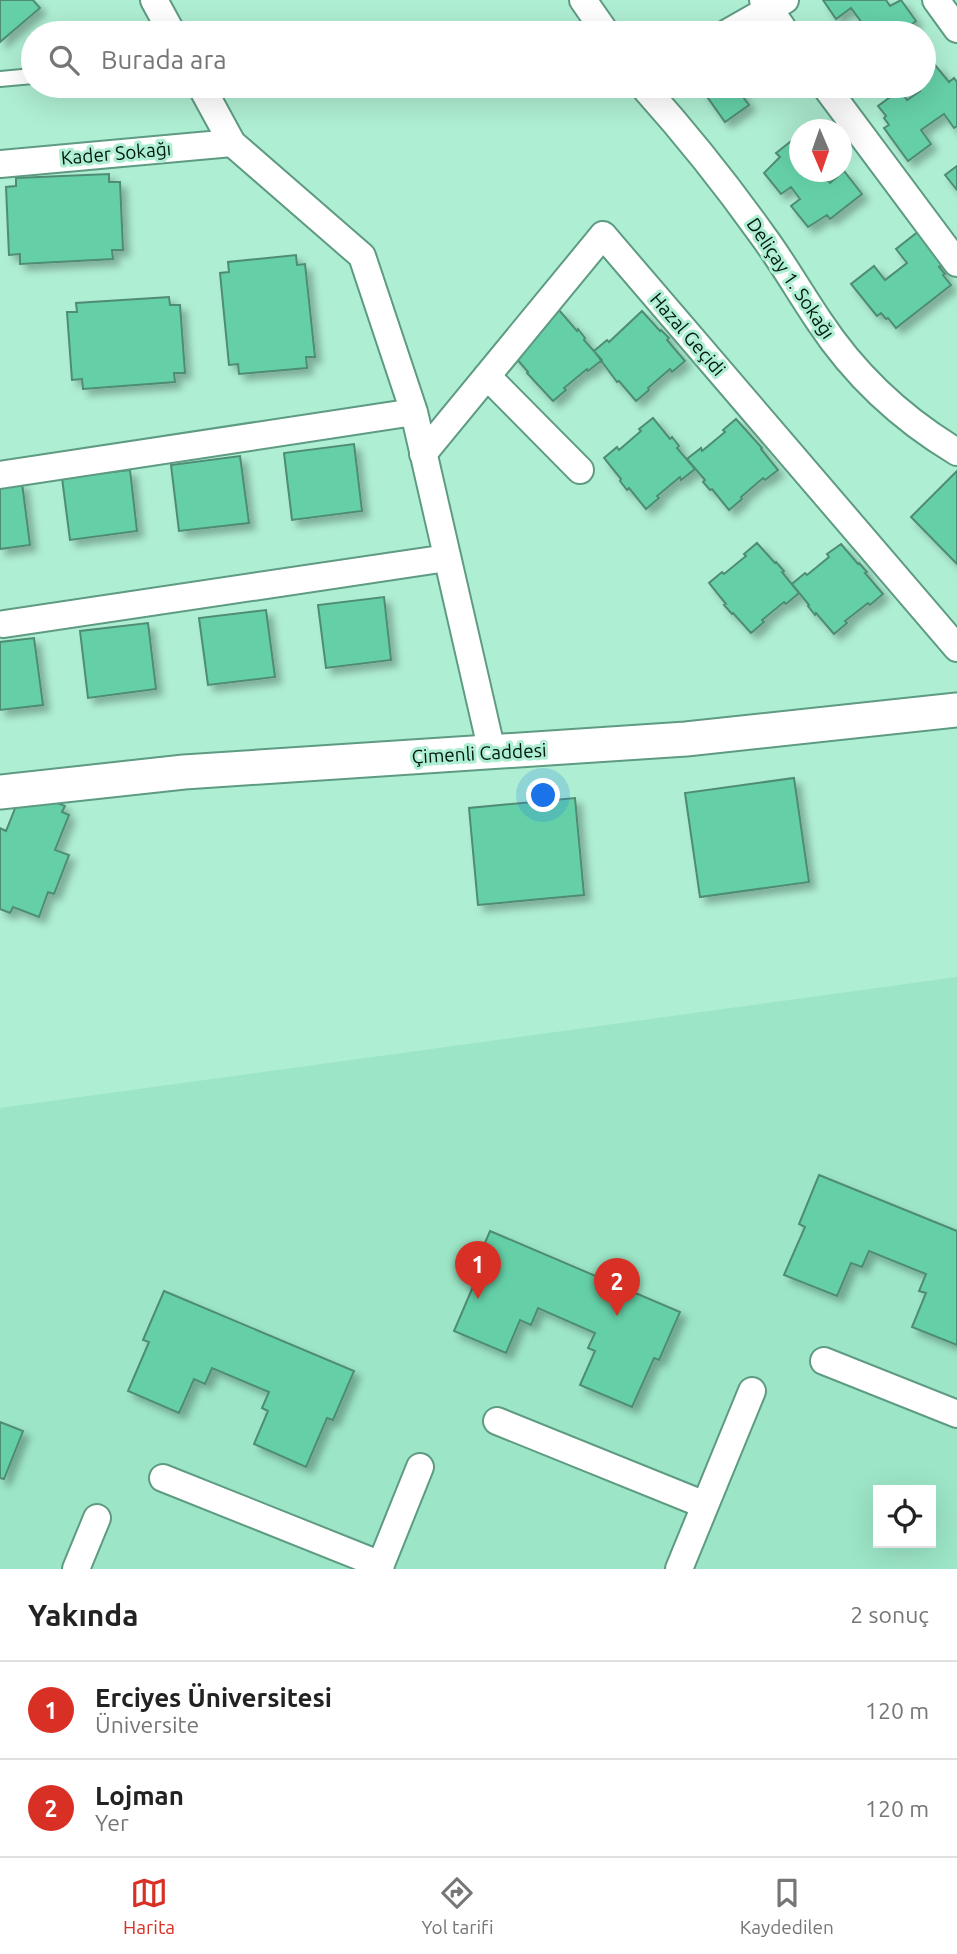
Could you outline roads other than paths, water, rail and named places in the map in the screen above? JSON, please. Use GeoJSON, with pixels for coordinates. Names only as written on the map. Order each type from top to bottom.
{"type":"FeatureCollection","features":[{"type":"Feature","properties":{"kind":"street"},"geometry":{"type":"LineString","coordinates":[[154,0],[165,21]]}},
{"type":"Feature","properties":{"kind":"street"},"geometry":{"type":"LineString","coordinates":[[583,0],[598,21]]}},
{"type":"Feature","properties":{"kind":"street"},"geometry":{"type":"LineString","coordinates":[[936,0],[957,29]]}},
{"type":"Feature","properties":{"kind":"street"},"geometry":{"type":"LineString","coordinates":[[745,21],[772,3],[780,21]]}},
{"type":"Feature","properties":{"kind":"street"},"geometry":{"type":"LineString","coordinates":[[208,98],[232,143],[362,256],[414,412],[492,752]]}},
{"type":"Feature","properties":{"kind":"street","name":"Deliçay 1. Sokağı"},"geometry":{"type":"LineString","coordinates":[[654,98],[726,185],[765,238],[819,322],[854,366],[885,399],[957,452]]}},
{"type":"Feature","properties":{"kind":"street"},"geometry":{"type":"LineString","coordinates":[[834,98],[957,264]]}},
{"type":"Feature","properties":{"kind":"street","name":"Kader Sokağı"},"geometry":{"type":"LineString","coordinates":[[0,164],[232,143]]}},
{"type":"Feature","properties":{"kind":"street","name":"Hazal Geçidi"},"geometry":{"type":"LineString","coordinates":[[423,454],[603,234],[957,648]]}},
{"type":"Feature","properties":{"kind":"street"},"geometry":{"type":"LineString","coordinates":[[487,376],[580,470]]}},
{"type":"Feature","properties":{"kind":"street"},"geometry":{"type":"LineString","coordinates":[[0,475],[414,412]]}},
{"type":"Feature","properties":{"kind":"street"},"geometry":{"type":"LineString","coordinates":[[4,624],[447,558]]}},
{"type":"Feature","properties":{"kind":"street","name":"Çimenli Caddesi"},"geometry":{"type":"LineString","coordinates":[[0,792],[184,772],[686,739],[957,710]]}},
{"type":"Feature","properties":{"kind":"street"},"geometry":{"type":"LineString","coordinates":[[824,1361],[957,1414]]}},
{"type":"Feature","properties":{"kind":"street"},"geometry":{"type":"LineString","coordinates":[[679,1569],[752,1391]]}},
{"type":"Feature","properties":{"kind":"street"},"geometry":{"type":"LineString","coordinates":[[497,1421],[705,1506]]}},
{"type":"Feature","properties":{"kind":"street"},"geometry":{"type":"LineString","coordinates":[[163,1478],[380,1567],[419,1467]]}},
{"type":"Feature","properties":{"kind":"street"},"geometry":{"type":"LineString","coordinates":[[76,1569],[97,1518]]}},
{"type":"Feature","properties":{"kind":"lane"},"geometry":{"type":"LineString","coordinates":[[0,79],[21,77]]}},
{"type":"Feature","properties":{"kind":"place","name":"Erciyes Üniversitesi"},"geometry":{"type":"Point","coordinates":[478,1299]}},
{"type":"Feature","properties":{"kind":"place","name":"Lojman"},"geometry":{"type":"Point","coordinates":[617,1316]}}]}
